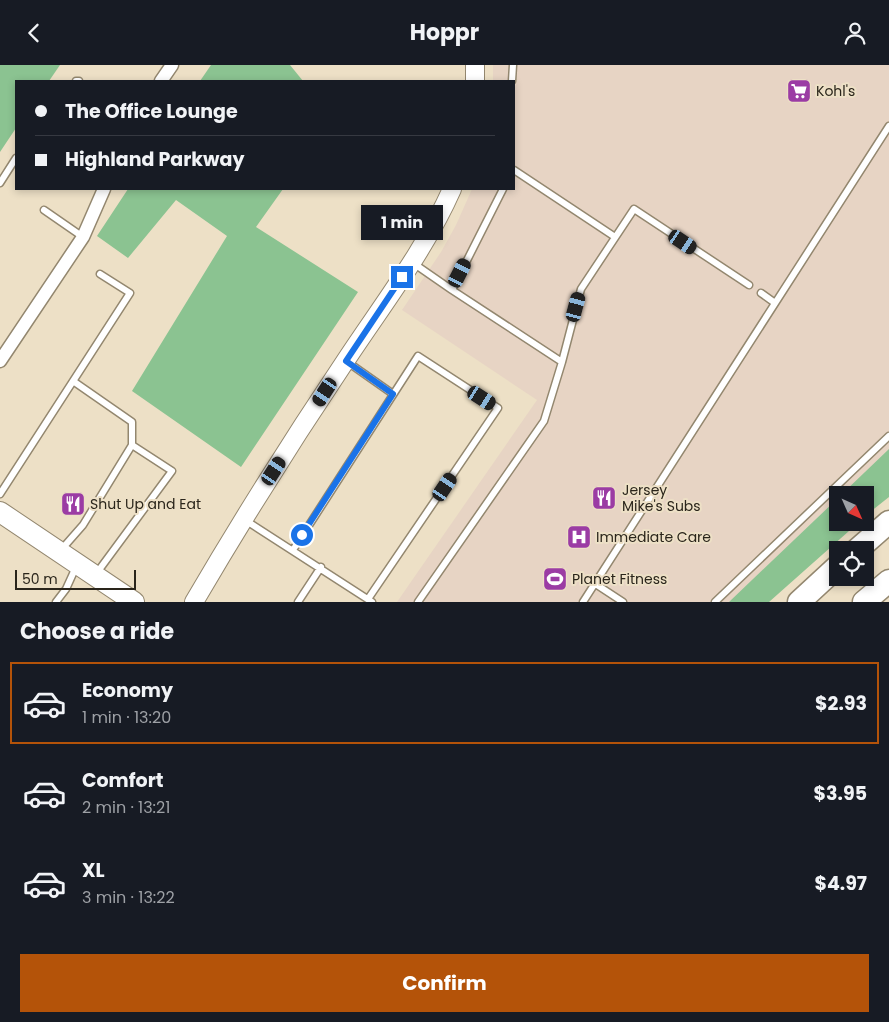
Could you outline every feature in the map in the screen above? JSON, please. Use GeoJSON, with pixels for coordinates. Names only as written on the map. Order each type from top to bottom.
{"type":"FeatureCollection","features":[{"type":"Feature","properties":{"kind":"highway"},"geometry":{"type":"LineString","coordinates":[[867,541],[889,522]]}},
{"type":"Feature","properties":{"kind":"highway"},"geometry":{"type":"LineString","coordinates":[[799,602],[829,574]]}},
{"type":"Feature","properties":{"kind":"highway"},"geometry":{"type":"LineString","coordinates":[[864,602],[889,581]]}},
{"type":"Feature","properties":{"kind":"main road"},"geometry":{"type":"LineString","coordinates":[[4,517],[96,575],[134,602]]}},
{"type":"Feature","properties":{"kind":"street"},"geometry":{"type":"LineString","coordinates":[[160,80],[167,65]]}},
{"type":"Feature","properties":{"kind":"street"},"geometry":{"type":"LineString","coordinates":[[161,80],[172,65]]}},
{"type":"Feature","properties":{"kind":"street"},"geometry":{"type":"LineString","coordinates":[[475,65],[475,80]]}},
{"type":"Feature","properties":{"kind":"street"},"geometry":{"type":"LineString","coordinates":[[0,361],[83,237],[104,190]]}},
{"type":"Feature","properties":{"kind":"street"},"geometry":{"type":"LineString","coordinates":[[194,602],[243,519],[412,262],[440,215],[452,190]]}},
{"type":"Feature","properties":{"kind":"lane"},"geometry":{"type":"LineString","coordinates":[[512,80],[513,65]]}},
{"type":"Feature","properties":{"kind":"lane"},"geometry":{"type":"LineString","coordinates":[[585,602],[594,583],[889,126]]}},
{"type":"Feature","properties":{"kind":"lane"},"geometry":{"type":"LineString","coordinates":[[0,183],[15,160]]}},
{"type":"Feature","properties":{"kind":"lane"},"geometry":{"type":"LineString","coordinates":[[515,171],[615,237]]}},
{"type":"Feature","properties":{"kind":"lane"},"geometry":{"type":"LineString","coordinates":[[452,291],[502,190]]}},
{"type":"Feature","properties":{"kind":"lane"},"geometry":{"type":"LineString","coordinates":[[418,602],[544,421],[581,289],[634,209],[749,285]]}},
{"type":"Feature","properties":{"kind":"lane"},"geometry":{"type":"LineString","coordinates":[[44,210],[83,237]]}},
{"type":"Feature","properties":{"kind":"lane"},"geometry":{"type":"LineString","coordinates":[[412,262],[452,291],[562,362]]}},
{"type":"Feature","properties":{"kind":"lane"},"geometry":{"type":"LineString","coordinates":[[0,494],[130,293],[100,274]]}},
{"type":"Feature","properties":{"kind":"lane"},"geometry":{"type":"LineString","coordinates":[[761,293],[776,303]]}},
{"type":"Feature","properties":{"kind":"lane"},"geometry":{"type":"LineString","coordinates":[[243,519],[370,600],[498,408],[418,356],[293,550]]}},
{"type":"Feature","properties":{"kind":"lane"},"geometry":{"type":"LineString","coordinates":[[346,361],[393,394]]}},
{"type":"Feature","properties":{"kind":"lane"},"geometry":{"type":"LineString","coordinates":[[60,552],[83,525],[132,445],[132,422],[73,381]]}},
{"type":"Feature","properties":{"kind":"lane"},"geometry":{"type":"LineString","coordinates":[[715,602],[889,436]]}},
{"type":"Feature","properties":{"kind":"lane"},"geometry":{"type":"LineString","coordinates":[[96,575],[172,471],[132,445]]}},
{"type":"Feature","properties":{"kind":"lane"},"geometry":{"type":"LineString","coordinates":[[56,602],[66,589],[78,564]]}},
{"type":"Feature","properties":{"kind":"lane"},"geometry":{"type":"LineString","coordinates":[[298,602],[321,567]]}},
{"type":"Feature","properties":{"kind":"lane"},"geometry":{"type":"LineString","coordinates":[[594,583],[624,602]]}},
{"type":"Feature","properties":{"kind":"shaded area"},"geometry":{"type":"Polygon","coordinates":[[[493,65],[889,65],[889,487],[874,492],[874,486],[829,486],[829,531],[831,531],[764,602],[397,602],[537,400],[402,310],[441,252],[456,225],[472,190],[515,190],[515,80],[493,80],[493,65]]]}},
{"type":"Feature","properties":{"kind":"green space"},"geometry":{"type":"Polygon","coordinates":[[[0,65],[60,65],[50,80],[15,80],[15,130],[0,152],[0,65]]]}},
{"type":"Feature","properties":{"kind":"green space"},"geometry":{"type":"Polygon","coordinates":[[[211,65],[290,65],[302,80],[201,80],[211,65]]]}},
{"type":"Feature","properties":{"kind":"green space"},"geometry":{"type":"Polygon","coordinates":[[[127,190],[282,190],[256,227],[358,292],[241,467],[132,391],[227,236],[176,200],[128,258],[97,236],[127,190]]]}},
{"type":"Feature","properties":{"kind":"green space"},"geometry":{"type":"Polygon","coordinates":[[[889,449],[889,497],[874,509],[874,486],[850,486],[889,449]]]}},
{"type":"Feature","properties":{"kind":"green space"},"geometry":{"type":"Polygon","coordinates":[[[829,507],[829,531],[849,531],[838,541],[829,541],[829,549],[769,602],[729,602],[829,507]]]}},
{"type":"Feature","properties":{"kind":"place","name":"Kohl's"},"geometry":{"type":"Point","coordinates":[799,91]}},
{"type":"Feature","properties":{"kind":"place","name":"Jersey Mike's Subs"},"geometry":{"type":"Point","coordinates":[604,498]}},
{"type":"Feature","properties":{"kind":"place","name":"Shut Up and Eat"},"geometry":{"type":"Point","coordinates":[73,504]}},
{"type":"Feature","properties":{"kind":"place","name":"Immediate Care"},"geometry":{"type":"Point","coordinates":[579,537]}},
{"type":"Feature","properties":{"kind":"place","name":"Planet Fitness"},"geometry":{"type":"Point","coordinates":[555,579]}},
{"type":"Feature","properties":{"kind":"route"},"geometry":{"type":"LineString","coordinates":[[302,535],[393,394],[346,361],[402,277]]}}]}
